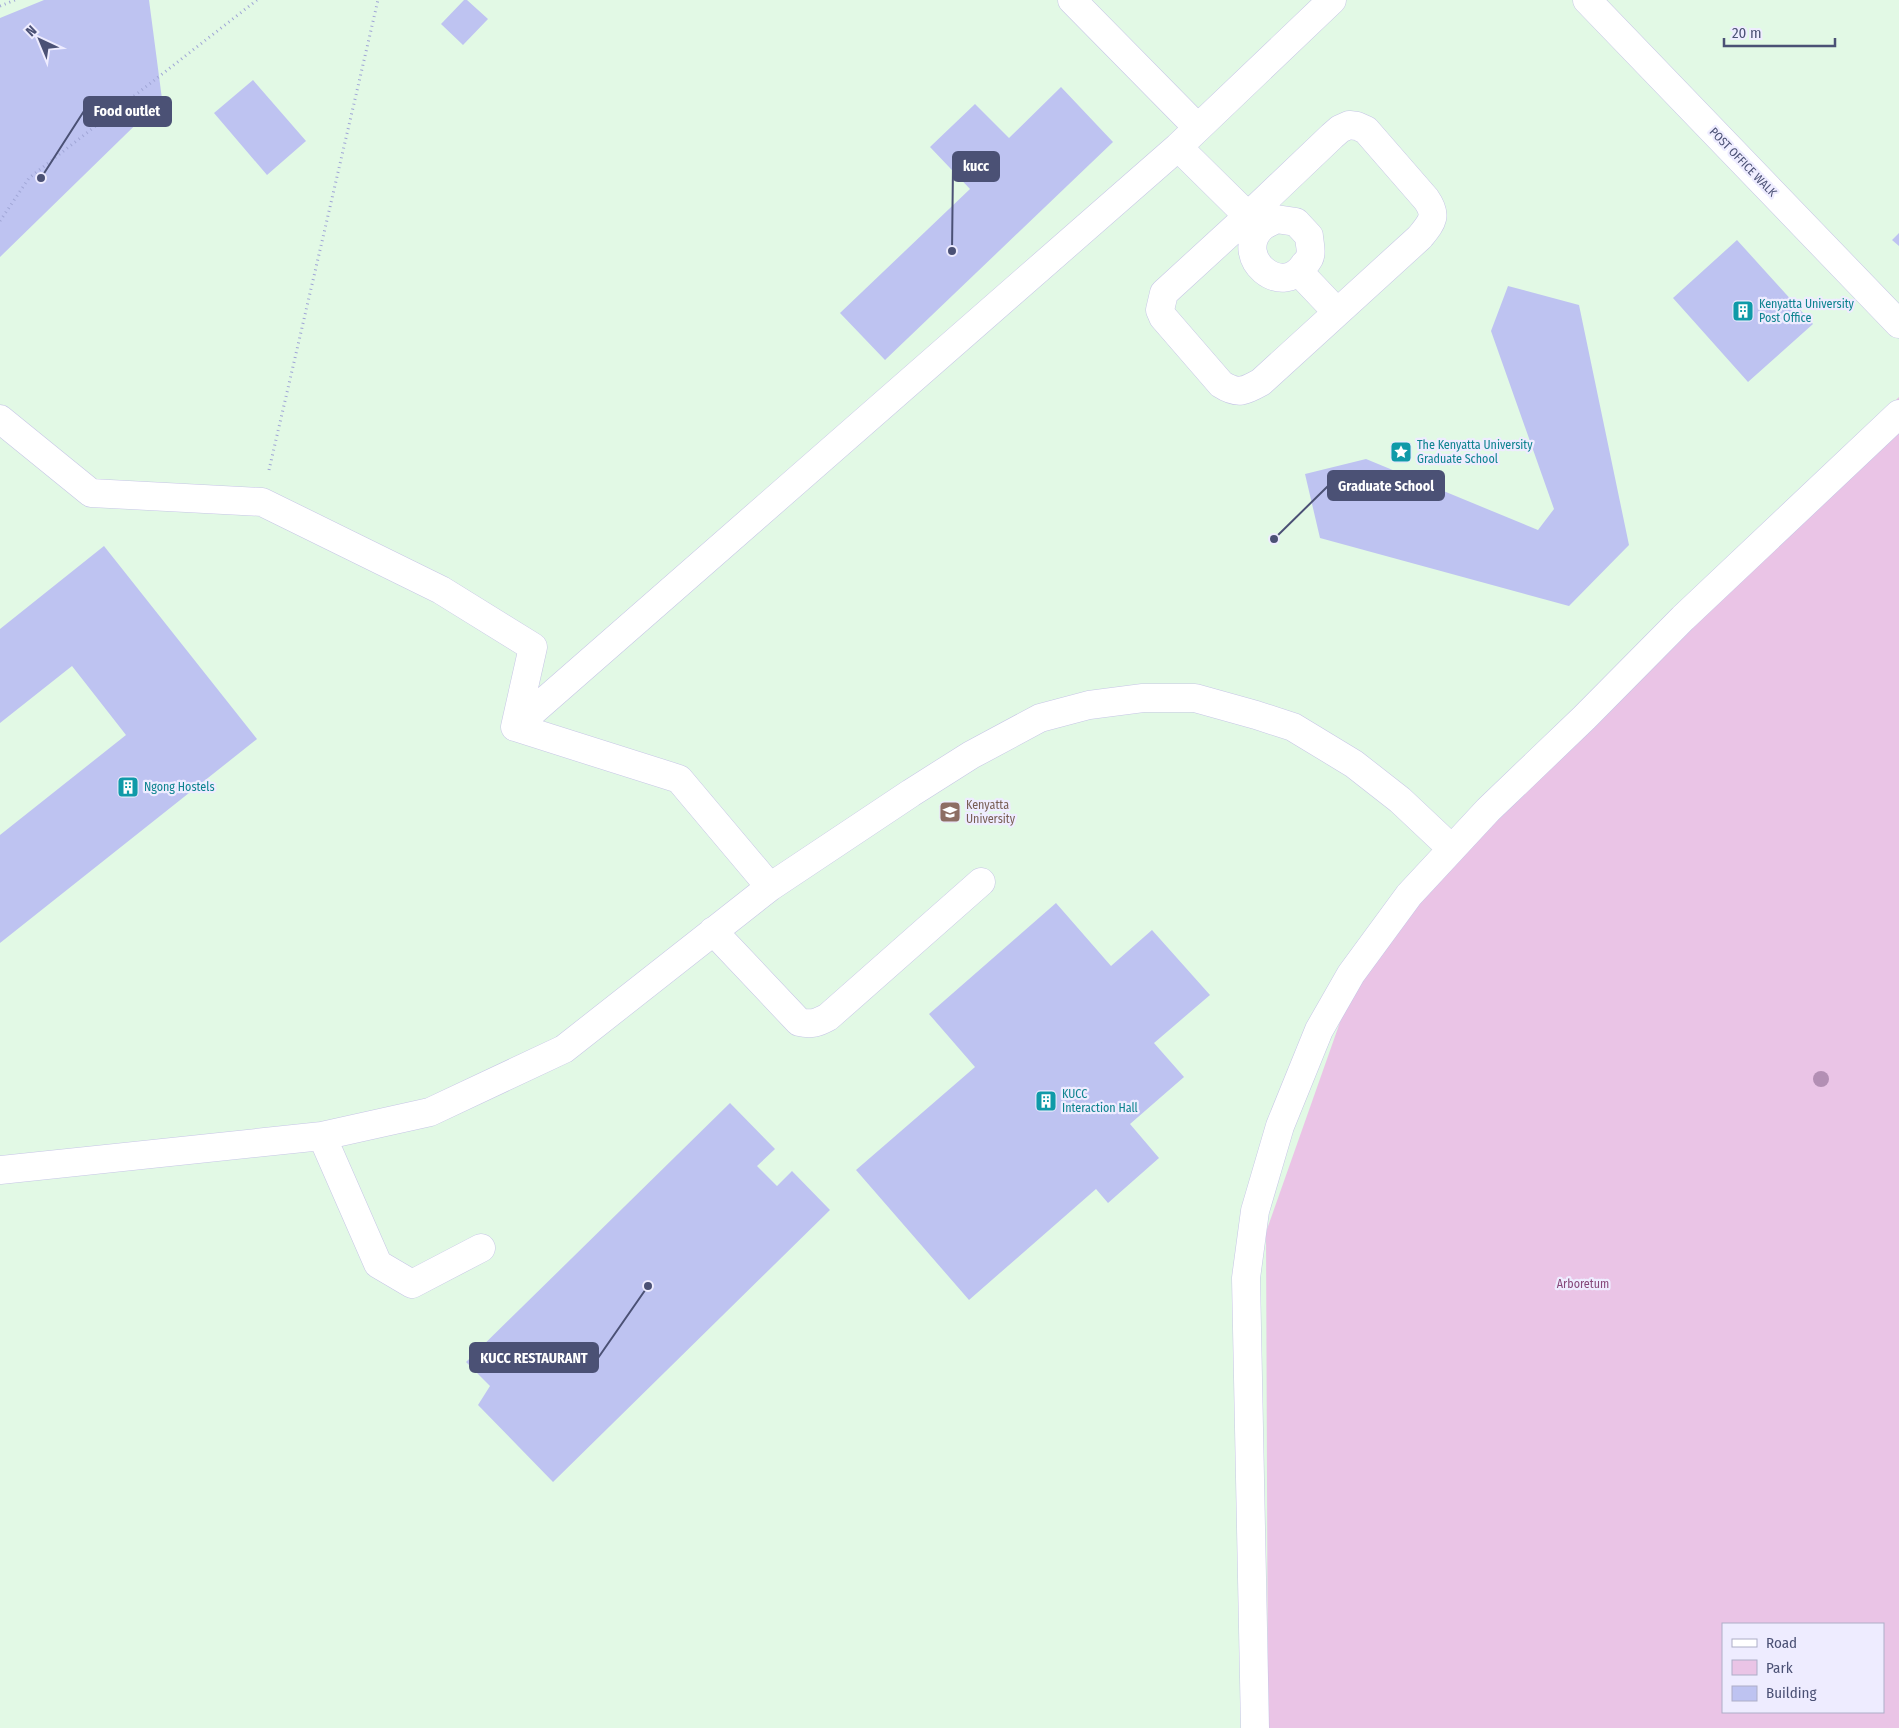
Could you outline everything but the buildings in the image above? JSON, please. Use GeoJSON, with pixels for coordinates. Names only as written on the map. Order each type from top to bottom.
{"type":"FeatureCollection","features":[{"type":"Feature","properties":{"kind":"lane"},"geometry":{"type":"LineString","coordinates":[[1072,0],[1198,128]]}},
{"type":"Feature","properties":{"kind":"lane"},"geometry":{"type":"LineString","coordinates":[[514,727],[1178,147],[1332,0]]}},
{"type":"Feature","properties":{"kind":"lane","name":"POST OFFICE WALK"},"geometry":{"type":"LineString","coordinates":[[1587,0],[1899,324]]}},
{"type":"Feature","properties":{"kind":"lane"},"geometry":{"type":"LineString","coordinates":[[1349,125],[1366,130],[1432,207],[1432,220],[1420,237],[1261,382],[1246,391],[1231,391],[1221,384],[1163,317],[1160,310],[1164,294],[1168,289],[1254,223],[1340,129],[1349,125]]}},
{"type":"Feature","properties":{"kind":"lane"},"geometry":{"type":"LineString","coordinates":[[1178,147],[1254,223]]}},
{"type":"Feature","properties":{"kind":"lane"},"geometry":{"type":"LineString","coordinates":[[1276,219],[1296,222],[1309,236],[1310,256],[1299,272],[1283,278],[1266,274],[1255,262],[1252,245],[1254,223],[1276,219]]}},
{"type":"Feature","properties":{"kind":"lane"},"geometry":{"type":"LineString","coordinates":[[1299,272],[1337,312]]}},
{"type":"Feature","properties":{"kind":"lane"},"geometry":{"type":"LineString","coordinates":[[1255,1728],[1246,1278],[1255,1211],[1280,1126],[1319,1030],[1350,974],[1408,895],[1451,848],[1683,618],[1899,414]]}},
{"type":"Feature","properties":{"kind":"lane"},"geometry":{"type":"LineString","coordinates":[[0,419],[91,493],[262,502],[440,590],[533,647],[514,727]]}},
{"type":"Feature","properties":{"kind":"lane"},"geometry":{"type":"LineString","coordinates":[[0,1170],[322,1136],[430,1112],[564,1049],[770,887],[971,755],[1040,718],[1088,705],[1143,698],[1195,698],[1293,727],[1354,764],[1400,800],[1451,848]]}},
{"type":"Feature","properties":{"kind":"lane"},"geometry":{"type":"LineString","coordinates":[[514,727],[679,779],[770,887]]}},
{"type":"Feature","properties":{"kind":"lane"},"geometry":{"type":"LineString","coordinates":[[713,931],[799,1022],[808,1025],[818,1023],[828,1017],[981,882]]}},
{"type":"Feature","properties":{"kind":"lane"},"geometry":{"type":"LineString","coordinates":[[322,1136],[378,1264],[412,1284],[481,1248]]}},
{"type":"Feature","properties":{"kind":"path"},"geometry":{"type":"LineString","coordinates":[[0,6],[15,0]]}},
{"type":"Feature","properties":{"kind":"path"},"geometry":{"type":"LineString","coordinates":[[0,221],[29,178],[257,0]]}},
{"type":"Feature","properties":{"kind":"path"},"geometry":{"type":"LineString","coordinates":[[262,502],[378,0]]}},
{"type":"Feature","properties":{"kind":"shaded area","name":"Kenyatta University"},"geometry":{"type":"Polygon","coordinates":[[[0,0],[1899,0],[1899,1728],[0,1728],[0,0]]]}},
{"type":"Feature","properties":{"kind":"green space","name":"Arboretum"},"geometry":{"type":"Polygon","coordinates":[[[1899,397],[1899,1728],[1268,1728],[1266,1232],[1351,991],[1450,834],[1899,397]]]}},
{"type":"Feature","properties":{"kind":"place","name":"Food outlet"},"geometry":{"type":"Point","coordinates":[41,178]}},
{"type":"Feature","properties":{"kind":"place","name":"kucc"},"geometry":{"type":"Point","coordinates":[952,251]}},
{"type":"Feature","properties":{"kind":"place","name":"Kenyatta University Post Office"},"geometry":{"type":"Point","coordinates":[1743,311]}},
{"type":"Feature","properties":{"kind":"place","name":"The Kenyatta University Graduate School"},"geometry":{"type":"Point","coordinates":[1401,452]}},
{"type":"Feature","properties":{"kind":"place","name":"Graduate School"},"geometry":{"type":"Point","coordinates":[1274,539]}},
{"type":"Feature","properties":{"kind":"place","name":"Ngong Hostels"},"geometry":{"type":"Point","coordinates":[128,787]}},
{"type":"Feature","properties":{"kind":"place","name":"Kenyatta University"},"geometry":{"type":"Point","coordinates":[950,812]}},
{"type":"Feature","properties":{"kind":"place","name":"KUCC Interaction Hall"},"geometry":{"type":"Point","coordinates":[1046,1101]}},
{"type":"Feature","properties":{"kind":"place","name":"KUCC RESTAURANT"},"geometry":{"type":"Point","coordinates":[648,1286]}}]}
